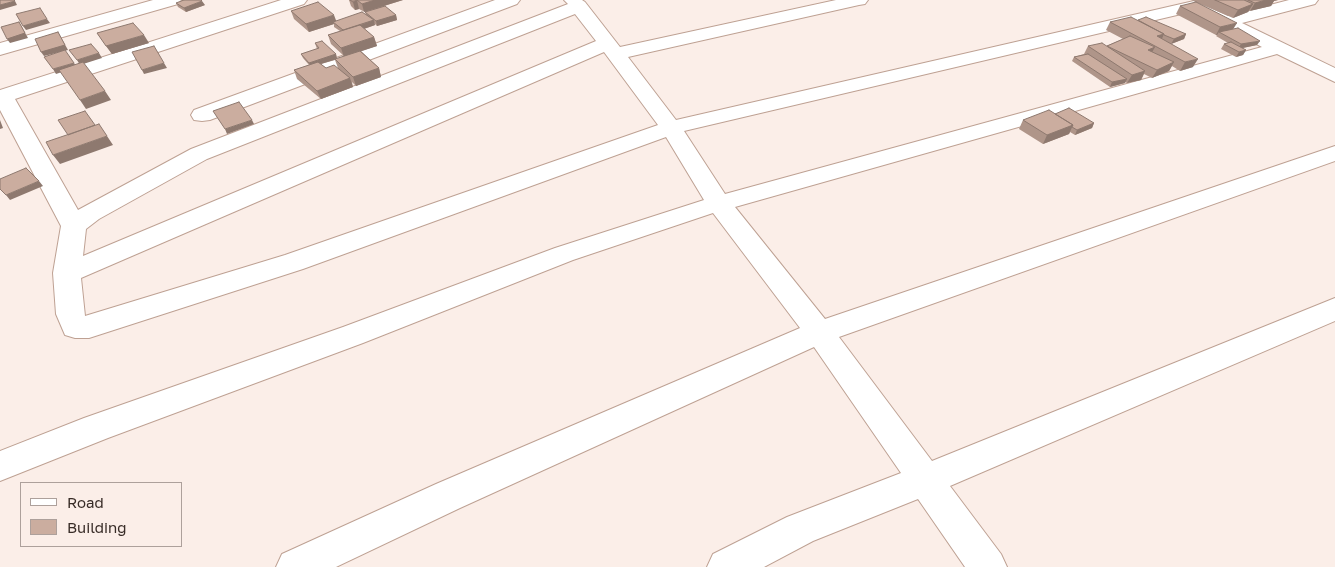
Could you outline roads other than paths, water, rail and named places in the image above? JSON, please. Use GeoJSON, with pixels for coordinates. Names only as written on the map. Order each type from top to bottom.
{"type":"FeatureCollection","features":[{"type":"Feature","properties":{"kind":"street"},"geometry":{"type":"LineString","coordinates":[[0,49],[172,0]]}},
{"type":"Feature","properties":{"kind":"street"},"geometry":{"type":"LineString","coordinates":[[298,0],[1,94],[74,226],[68,274],[70,314],[75,327],[89,327],[294,262],[671,128],[1188,3],[1335,76]]}},
{"type":"Feature","properties":{"kind":"street"},"geometry":{"type":"LineString","coordinates":[[202,115],[511,0]]}},
{"type":"Feature","properties":{"kind":"street"},"geometry":{"type":"LineString","coordinates":[[68,274],[281,181],[612,49],[859,0]]}},
{"type":"Feature","properties":{"kind":"street"},"geometry":{"type":"LineString","coordinates":[[1226,22],[1309,0]]}},
{"type":"Feature","properties":{"kind":"street"},"geometry":{"type":"LineString","coordinates":[[74,226],[90,213],[199,154],[576,3],[671,128],[718,202],[819,332],[988,567]]}},
{"type":"Feature","properties":{"kind":"street"},"geometry":{"type":"LineString","coordinates":[[0,466],[96,428],[353,335],[564,254],[718,202],[1279,48]]}},
{"type":"Feature","properties":{"kind":"street"},"geometry":{"type":"LineString","coordinates":[[295,567],[448,496],[819,332],[1335,153]]}},
{"type":"Feature","properties":{"kind":"street"},"geometry":{"type":"LineString","coordinates":[[726,567],[800,529],[925,480],[1335,309]]}}]}
